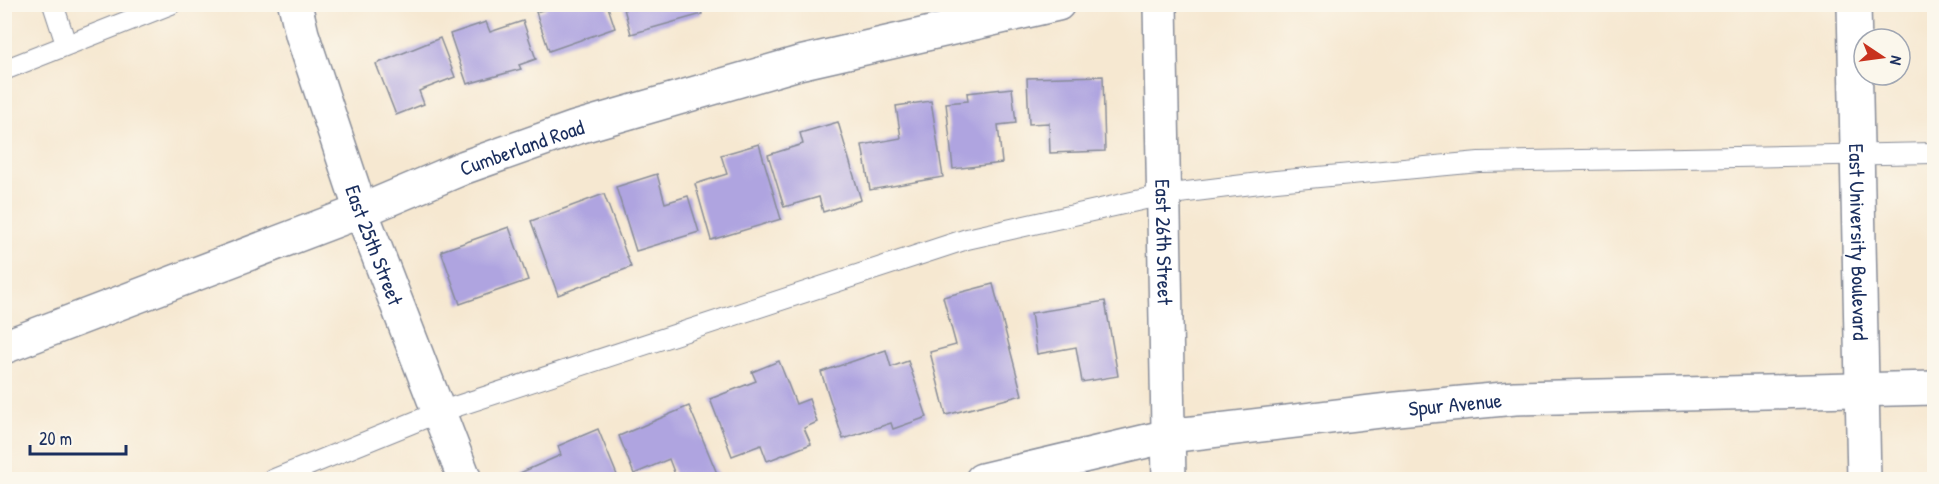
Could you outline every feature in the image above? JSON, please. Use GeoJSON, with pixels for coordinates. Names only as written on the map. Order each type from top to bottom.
{"type":"FeatureCollection","features":[{"type":"Feature","properties":{"kind":"street","name":"East 25th Street"},"geometry":{"type":"LineString","coordinates":[[295,4],[361,211],[465,480]]}},
{"type":"Feature","properties":{"kind":"street","name":"Cumberland Road"},"geometry":{"type":"LineString","coordinates":[[4,347],[361,211],[465,167],[575,128],[687,93],[810,60],[1058,4]]}},
{"type":"Feature","properties":{"kind":"street","name":"East 26th Street"},"geometry":{"type":"LineString","coordinates":[[1160,4],[1169,480]]}},
{"type":"Feature","properties":{"kind":"street","name":"East University Boulevard"},"geometry":{"type":"LineString","coordinates":[[1854,4],[1864,480]]}},
{"type":"Feature","properties":{"kind":"street","name":"Spur Avenue"},"geometry":{"type":"LineString","coordinates":[[982,480],[1168,436],[1397,409],[1515,398],[1862,392],[1935,388]]}},
{"type":"Feature","properties":{"kind":"lane"},"geometry":{"type":"LineString","coordinates":[[53,4],[66,44]]}},
{"type":"Feature","properties":{"kind":"lane"},"geometry":{"type":"LineString","coordinates":[[4,70],[171,4]]}},
{"type":"Feature","properties":{"kind":"lane"},"geometry":{"type":"LineString","coordinates":[[272,480],[439,412],[967,238],[1163,195],[1276,181],[1479,162],[1686,160],[1857,153],[1935,153]]}},
{"type":"Feature","properties":{"kind":"building"},"geometry":{"type":"Polygon","coordinates":[[[544,4],[607,4],[615,28],[549,51],[536,12],[546,9],[544,4]]]}},
{"type":"Feature","properties":{"kind":"building"},"geometry":{"type":"Polygon","coordinates":[[[623,5],[699,5],[702,14],[631,34],[623,5]]]}},
{"type":"Feature","properties":{"kind":"building"},"geometry":{"type":"Polygon","coordinates":[[[523,21],[536,59],[519,65],[521,69],[467,84],[450,34],[486,22],[490,32],[523,21]]]}},
{"type":"Feature","properties":{"kind":"building"},"geometry":{"type":"Polygon","coordinates":[[[440,38],[455,77],[419,91],[424,104],[396,115],[376,64],[440,38]]]}},
{"type":"Feature","properties":{"kind":"building"},"geometry":{"type":"Polygon","coordinates":[[[1103,76],[1105,151],[1050,153],[1049,123],[1029,124],[1027,78],[1103,76]]]}},
{"type":"Feature","properties":{"kind":"building"},"geometry":{"type":"Polygon","coordinates":[[[1012,88],[1016,123],[998,125],[1002,163],[953,169],[946,103],[968,101],[967,93],[1012,88]]]}},
{"type":"Feature","properties":{"kind":"building"},"geometry":{"type":"Polygon","coordinates":[[[931,101],[943,177],[870,190],[862,145],[901,138],[896,106],[931,101]]]}},
{"type":"Feature","properties":{"kind":"building"},"geometry":{"type":"Polygon","coordinates":[[[838,122],[861,200],[823,212],[819,197],[784,207],[768,155],[803,144],[800,133],[838,122]]]}},
{"type":"Feature","properties":{"kind":"building"},"geometry":{"type":"Polygon","coordinates":[[[759,144],[781,219],[711,240],[695,184],[727,174],[721,155],[759,144]]]}},
{"type":"Feature","properties":{"kind":"building"},"geometry":{"type":"Polygon","coordinates":[[[657,174],[665,203],[688,196],[699,232],[636,251],[616,187],[657,174]]]}},
{"type":"Feature","properties":{"kind":"building"},"geometry":{"type":"Polygon","coordinates":[[[604,194],[631,267],[558,295],[531,221],[604,194]]]}},
{"type":"Feature","properties":{"kind":"building"},"geometry":{"type":"Polygon","coordinates":[[[509,227],[528,280],[460,304],[441,251],[509,227]]]}},
{"type":"Feature","properties":{"kind":"building"},"geometry":{"type":"Polygon","coordinates":[[[993,284],[1022,395],[946,415],[930,352],[956,345],[943,297],[993,284]]]}},
{"type":"Feature","properties":{"kind":"building"},"geometry":{"type":"Polygon","coordinates":[[[1105,301],[1118,376],[1082,382],[1076,347],[1037,354],[1031,313],[1105,301]]]}},
{"type":"Feature","properties":{"kind":"building"},"geometry":{"type":"Polygon","coordinates":[[[886,350],[891,367],[908,361],[927,417],[893,429],[891,423],[843,439],[821,372],[886,350]]]}},
{"type":"Feature","properties":{"kind":"building"},"geometry":{"type":"Polygon","coordinates":[[[779,361],[796,404],[809,399],[817,422],[804,428],[811,444],[767,461],[761,445],[732,456],[710,399],[756,381],[752,372],[779,361]]]}},
{"type":"Feature","properties":{"kind":"building"},"geometry":{"type":"Polygon","coordinates":[[[689,406],[718,476],[711,480],[677,480],[669,459],[634,474],[619,436],[689,406]]]}},
{"type":"Feature","properties":{"kind":"building"},"geometry":{"type":"Polygon","coordinates":[[[598,429],[619,480],[522,480],[520,473],[561,455],[558,446],[598,429]]]}}]}
